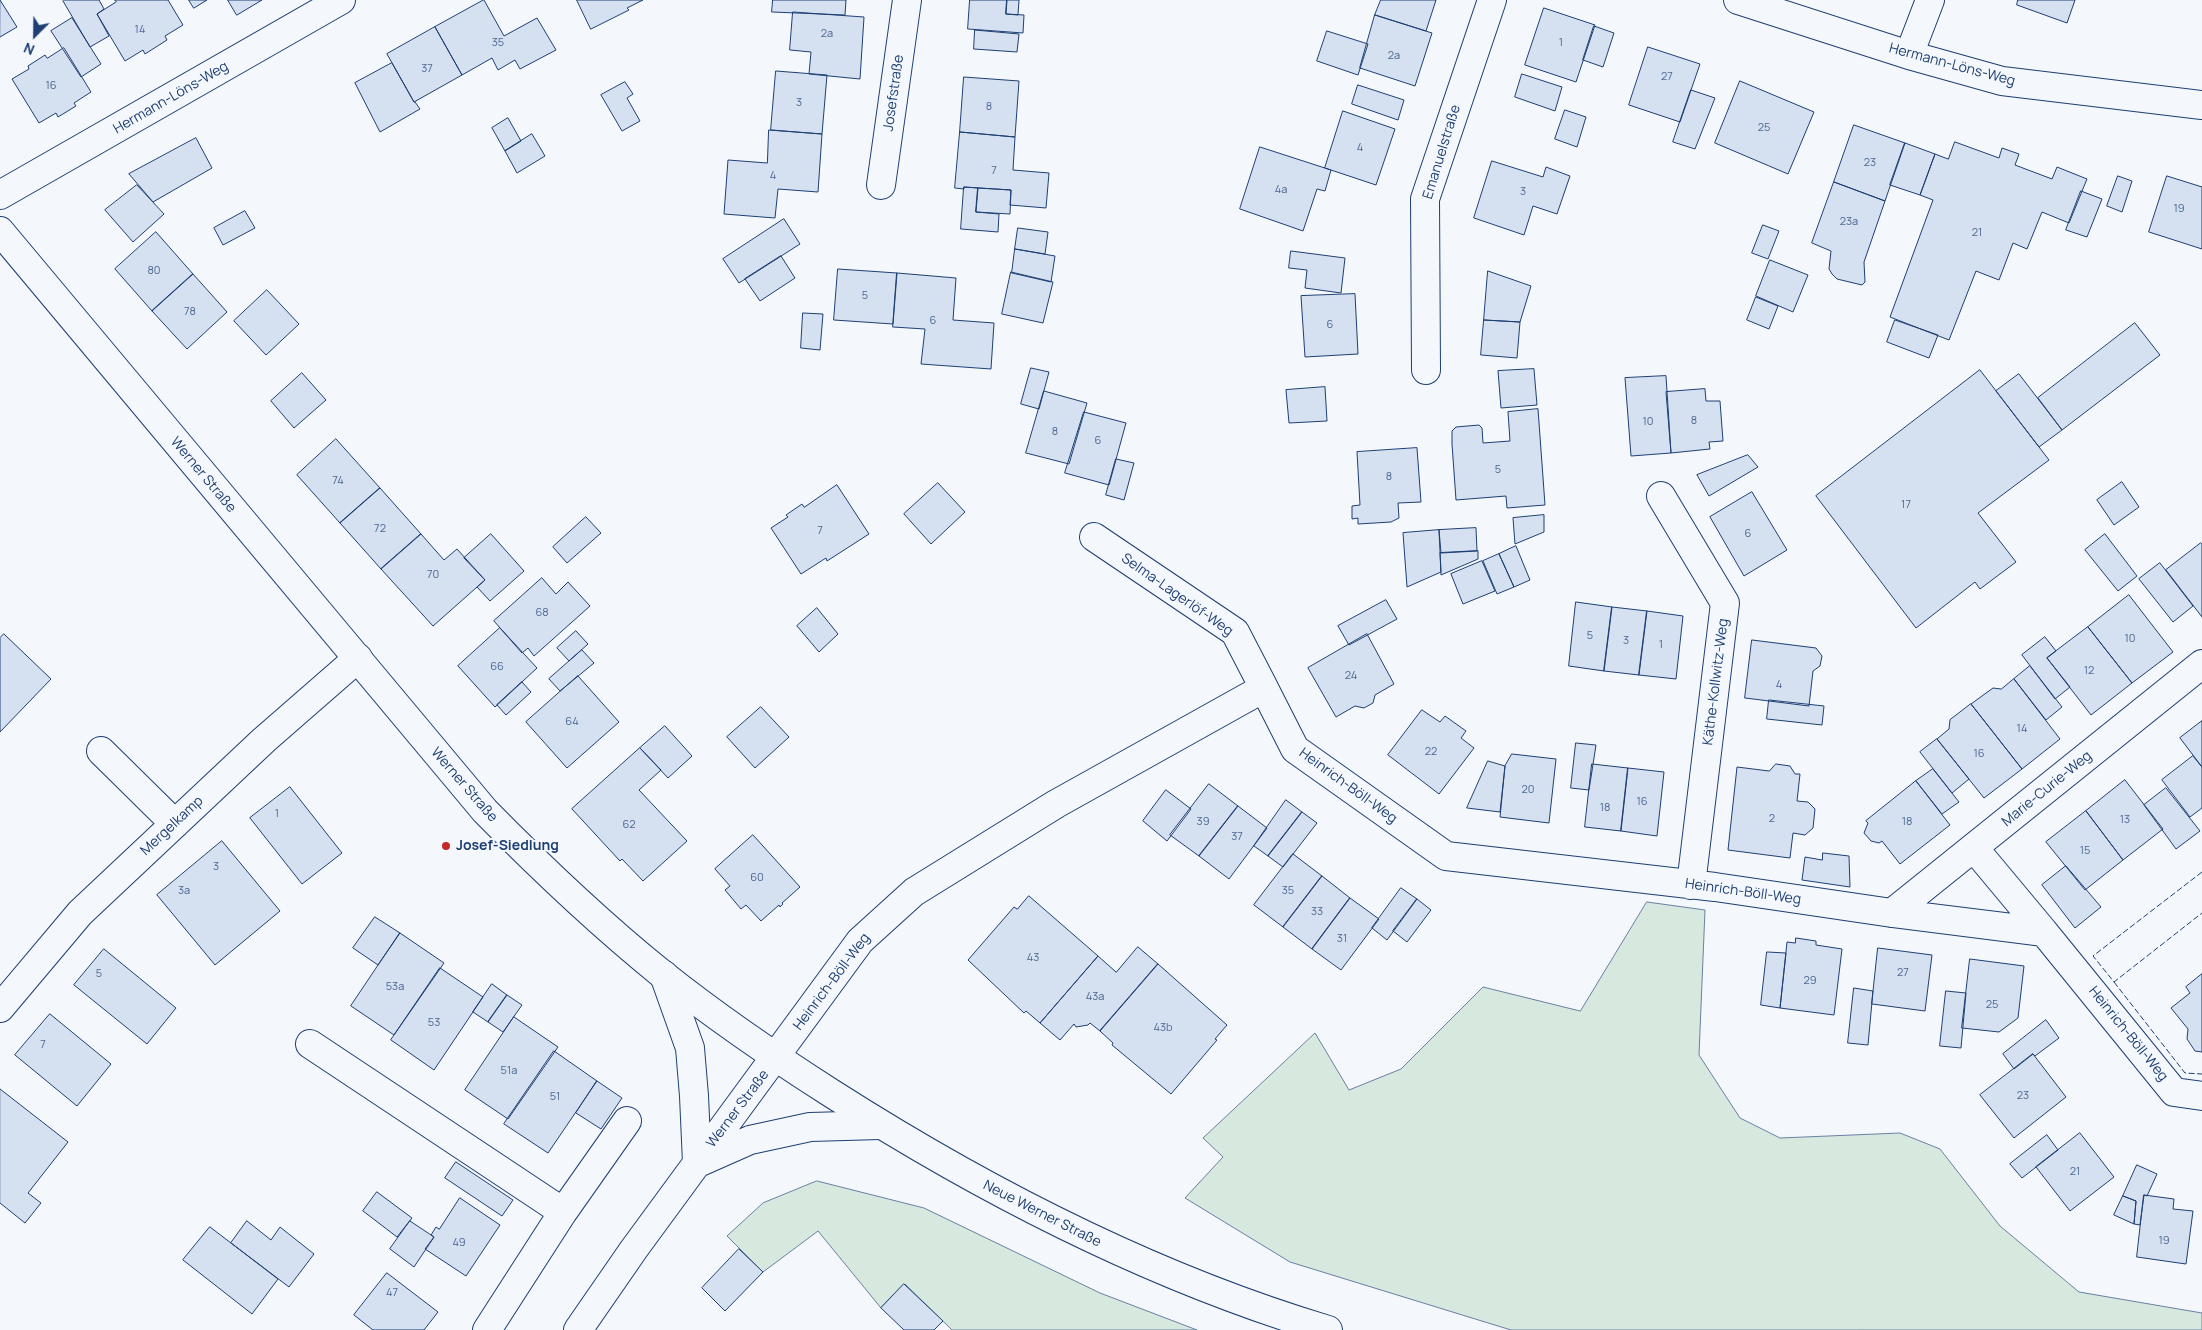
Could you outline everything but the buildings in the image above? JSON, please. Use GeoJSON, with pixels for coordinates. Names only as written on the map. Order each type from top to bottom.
{"type":"FeatureCollection","features":[{"type":"Feature","properties":{"kind":"street","name":"Hermann-Löns-Weg"},"geometry":{"type":"LineString","coordinates":[[0,195],[341,0]]}},
{"type":"Feature","properties":{"kind":"street","name":"Josefstraße"},"geometry":{"type":"LineString","coordinates":[[880,185],[907,0]]}},
{"type":"Feature","properties":{"kind":"street","name":"Emanuelstraße"},"geometry":{"type":"LineString","coordinates":[[1426,370],[1425,199],[1492,0]]}},
{"type":"Feature","properties":{"kind":"street","name":"Hermann-Löns-Weg"},"geometry":{"type":"LineString","coordinates":[[1738,0],[1908,55],[2002,81],[2202,104]]}},
{"type":"Feature","properties":{"kind":"street"},"geometry":{"type":"LineString","coordinates":[[1908,55],[1930,0]]}},
{"type":"Feature","properties":{"kind":"street","name":"Werner Straße"},"geometry":{"type":"LineString","coordinates":[[0,231],[485,812],[553,880],[664,976],[776,1058],[697,1163],[578,1330]]}},
{"type":"Feature","properties":{"kind":"street","name":"Käthe-Kollwitz-Weg"},"geometry":{"type":"LineString","coordinates":[[1661,496],[1725,603],[1691,885]]}},
{"type":"Feature","properties":{"kind":"street","name":"Selma-Lagerlöf-Weg"},"geometry":{"type":"LineString","coordinates":[[1094,537],[1235,632],[1264,688]]}},
{"type":"Feature","properties":{"kind":"street","name":"Mergelkamp"},"geometry":{"type":"LineString","coordinates":[[0,1008],[80,913],[264,740],[358,658]]}},
{"type":"Feature","properties":{"kind":"street","name":"Marie-Curie-Weg"},"geometry":{"type":"LineString","coordinates":[[1892,913],[2202,664]]}},
{"type":"Feature","properties":{"kind":"street","name":"Heinrich-Böll-Weg"},"geometry":{"type":"LineString","coordinates":[[776,1058],[860,941],[914,892],[1056,804],[1264,688],[1295,749],[1446,856],[1691,885],[2044,932]]}},
{"type":"Feature","properties":{"kind":"street"},"geometry":{"type":"LineString","coordinates":[[101,751],[175,824]]}},
{"type":"Feature","properties":{"kind":"street","name":"Heinrich-Böll-Weg"},"geometry":{"type":"LineString","coordinates":[[1974,848],[2174,1092],[2202,1096]]}},
{"type":"Feature","properties":{"kind":"street"},"geometry":{"type":"LineString","coordinates":[[664,976],[690,1048],[697,1163],[750,1140],[810,1127],[880,1124]]}},
{"type":"Feature","properties":{"kind":"street"},"geometry":{"type":"LineString","coordinates":[[310,1044],[563,1212]]}},
{"type":"Feature","properties":{"kind":"street","name":"Neue Werner Straße"},"geometry":{"type":"LineString","coordinates":[[776,1058],[941,1161],[1088,1238],[1262,1310],[1328,1330]]}},
{"type":"Feature","properties":{"kind":"street"},"geometry":{"type":"LineString","coordinates":[[487,1330],[563,1212],[627,1120]]}},
{"type":"Feature","properties":{"kind":"shaded area"},"geometry":{"type":"Polygon","coordinates":[[[1647,902],[1705,910],[1699,1055],[1740,1118],[1780,1138],[1900,1133],[1940,1149],[2000,1226],[2079,1292],[2202,1313],[2202,1330],[1511,1330],[1290,1262],[1185,1198],[1223,1157],[1203,1138],[1315,1033],[1349,1090],[1401,1069],[1483,987],[1580,1011],[1647,902]]]}},
{"type":"Feature","properties":{"kind":"shaded area"},"geometry":{"type":"Polygon","coordinates":[[[817,1181],[924,1208],[1100,1293],[1197,1330],[952,1330],[905,1284],[881,1308],[818,1231],[763,1272],[727,1236],[763,1203],[817,1181]]]}},
{"type":"Feature","properties":{"kind":"fence"},"geometry":{"type":"LineString","coordinates":[[2202,872],[2093,956],[2114,982],[2202,913]]}},
{"type":"Feature","properties":{"kind":"fence"},"geometry":{"type":"LineString","coordinates":[[2114,982],[2185,1073],[2202,1074]]}},
{"type":"Feature","properties":{"kind":"place","name":"Josef-Siedlung"},"geometry":{"type":"Point","coordinates":[446,846]}}]}
